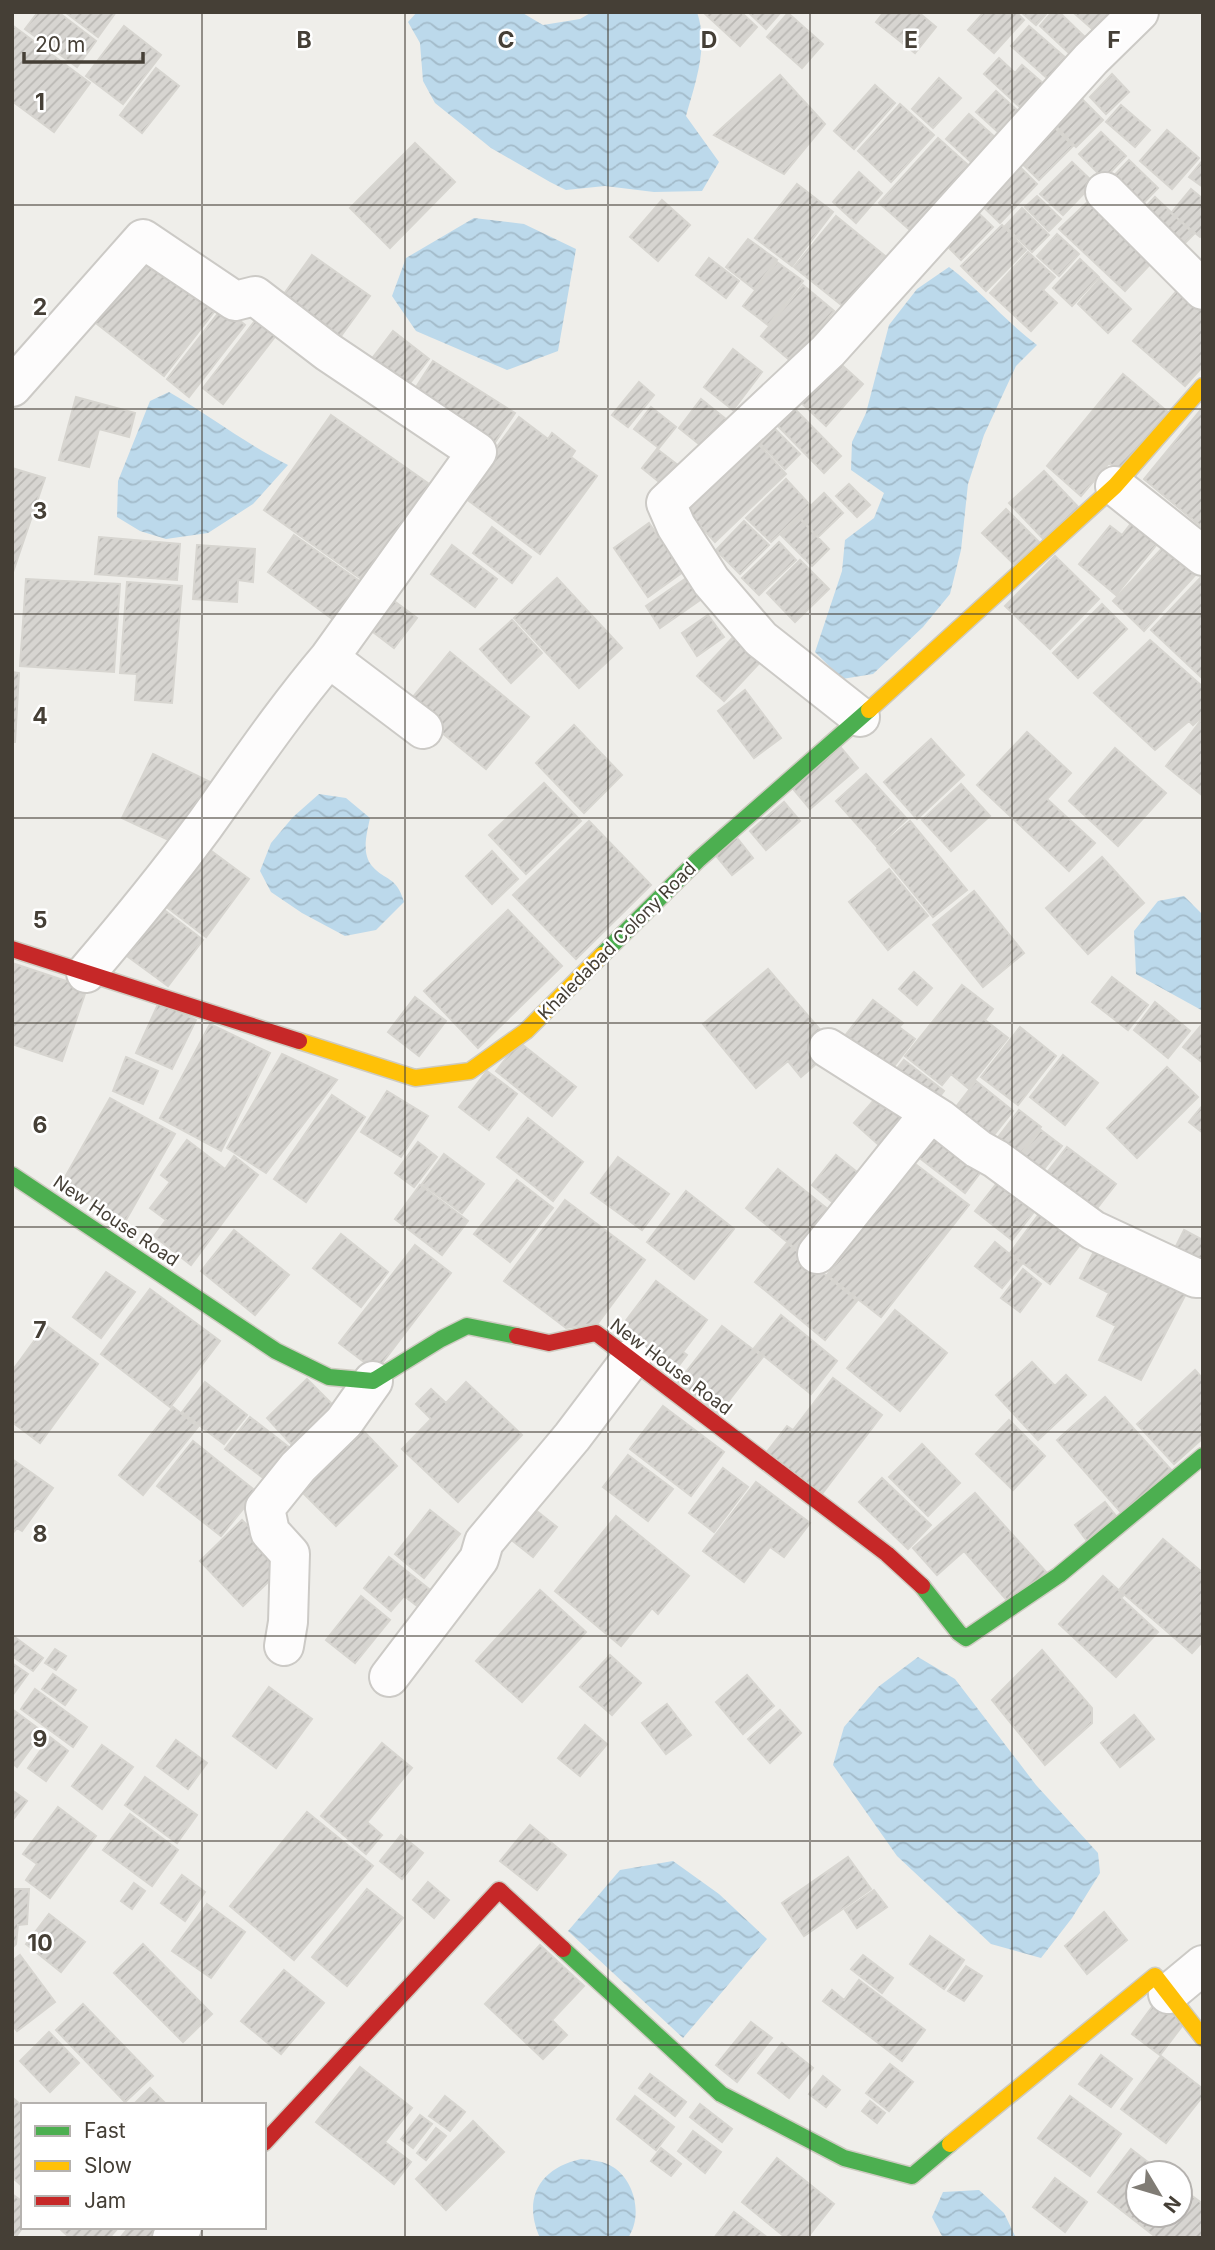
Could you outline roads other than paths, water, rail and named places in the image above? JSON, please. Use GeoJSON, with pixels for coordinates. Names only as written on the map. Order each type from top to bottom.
{"type":"FeatureCollection","features":[{"type":"Feature","properties":{"kind":"street"},"geometry":{"type":"LineString","coordinates":[[860,717],[761,639],[711,581],[676,526],[666,503],[828,351],[1091,60],[1139,12]]}},
{"type":"Feature","properties":{"kind":"street"},"geometry":{"type":"LineString","coordinates":[[1105,192],[1203,290]]}},
{"type":"Feature","properties":{"kind":"street"},"geometry":{"type":"LineString","coordinates":[[12,387],[143,239],[235,302],[254,296],[328,352],[477,452],[203,828],[86,973]]}},
{"type":"Feature","properties":{"kind":"street","name":"Khaledabad Colony Road"},"geometry":{"type":"LineString","coordinates":[[12,949],[415,1078],[470,1071],[526,1031],[698,860],[1115,486],[1203,386]]}},
{"type":"Feature","properties":{"kind":"street"},"geometry":{"type":"LineString","coordinates":[[1115,486],[1203,556]]}},
{"type":"Feature","properties":{"kind":"street"},"geometry":{"type":"LineString","coordinates":[[329,658],[423,729]]}},
{"type":"Feature","properties":{"kind":"street"},"geometry":{"type":"LineString","coordinates":[[828,1048],[930,1113],[1093,1230],[1196,1278],[1203,1278]]}},
{"type":"Feature","properties":{"kind":"street"},"geometry":{"type":"LineString","coordinates":[[817,1254],[930,1113]]}},
{"type":"Feature","properties":{"kind":"street","name":"New House Road"},"geometry":{"type":"LineString","coordinates":[[12,1175],[276,1351],[330,1377],[373,1381],[440,1339],[467,1326],[549,1343],[596,1333],[887,1554],[927,1590],[958,1633],[966,1638],[1059,1575],[1203,1456]]}},
{"type":"Feature","properties":{"kind":"street"},"geometry":{"type":"LineString","coordinates":[[389,1677],[479,1559],[484,1542],[572,1437],[631,1359]]}},
{"type":"Feature","properties":{"kind":"street"},"geometry":{"type":"LineString","coordinates":[[284,1646],[288,1622],[290,1554],[270,1532],[265,1508],[298,1467],[344,1422],[373,1381]]}},
{"type":"Feature","properties":{"kind":"street"},"geometry":{"type":"LineString","coordinates":[[266,2141],[499,1889],[721,2094],[844,2158],[912,2176],[1155,1976],[1203,2038]]}},
{"type":"Feature","properties":{"kind":"street"},"geometry":{"type":"LineString","coordinates":[[1168,1994],[1203,1965]]}},
{"type":"Feature","properties":{"kind":"water"},"geometry":{"type":"Polygon","coordinates":[[[417,12],[521,12],[543,25],[580,19],[592,12],[697,12],[702,38],[701,52],[686,116],[719,162],[702,191],[654,192],[605,186],[566,190],[491,148],[435,103],[423,81],[420,43],[408,22],[417,12]]]}},
{"type":"Feature","properties":{"kind":"water"},"geometry":{"type":"Polygon","coordinates":[[[474,218],[524,224],[576,249],[558,351],[507,370],[416,331],[392,296],[406,258],[474,218]]]}},
{"type":"Feature","properties":{"kind":"water"},"geometry":{"type":"Polygon","coordinates":[[[949,267],[1037,345],[1016,366],[984,435],[968,484],[961,550],[950,594],[923,627],[873,674],[842,679],[815,652],[842,571],[845,540],[874,518],[884,493],[851,470],[852,442],[866,413],[889,325],[917,289],[949,267]]]}},
{"type":"Feature","properties":{"kind":"water"},"geometry":{"type":"Polygon","coordinates":[[[169,392],[288,465],[253,504],[208,533],[166,539],[140,531],[117,517],[118,481],[150,401],[169,392]]]}},
{"type":"Feature","properties":{"kind":"water"},"geometry":{"type":"Polygon","coordinates":[[[319,794],[346,798],[370,818],[366,843],[369,861],[377,871],[398,887],[404,902],[376,930],[345,936],[302,913],[271,892],[260,871],[271,843],[293,817],[319,794]]]}},
{"type":"Feature","properties":{"kind":"water"},"geometry":{"type":"Polygon","coordinates":[[[1184,896],[1203,915],[1203,1011],[1136,974],[1134,931],[1158,901],[1184,896]]]}},
{"type":"Feature","properties":{"kind":"water"},"geometry":{"type":"Polygon","coordinates":[[[918,1657],[955,1679],[1036,1785],[1098,1853],[1100,1873],[1072,1918],[1041,1958],[991,1944],[897,1856],[833,1765],[844,1727],[878,1687],[918,1657]]]}},
{"type":"Feature","properties":{"kind":"water"},"geometry":{"type":"Polygon","coordinates":[[[673,1861],[719,1894],[767,1939],[683,2038],[568,1931],[620,1870],[673,1861]]]}},
{"type":"Feature","properties":{"kind":"water"},"geometry":{"type":"Polygon","coordinates":[[[581,2159],[609,2165],[627,2181],[636,2210],[633,2229],[628,2238],[540,2238],[533,2210],[538,2187],[545,2177],[555,2170],[581,2159]]]}},
{"type":"Feature","properties":{"kind":"water"},"geometry":{"type":"Polygon","coordinates":[[[979,2190],[1004,2213],[1016,2238],[943,2238],[932,2217],[943,2192],[979,2190]]]}}]}
